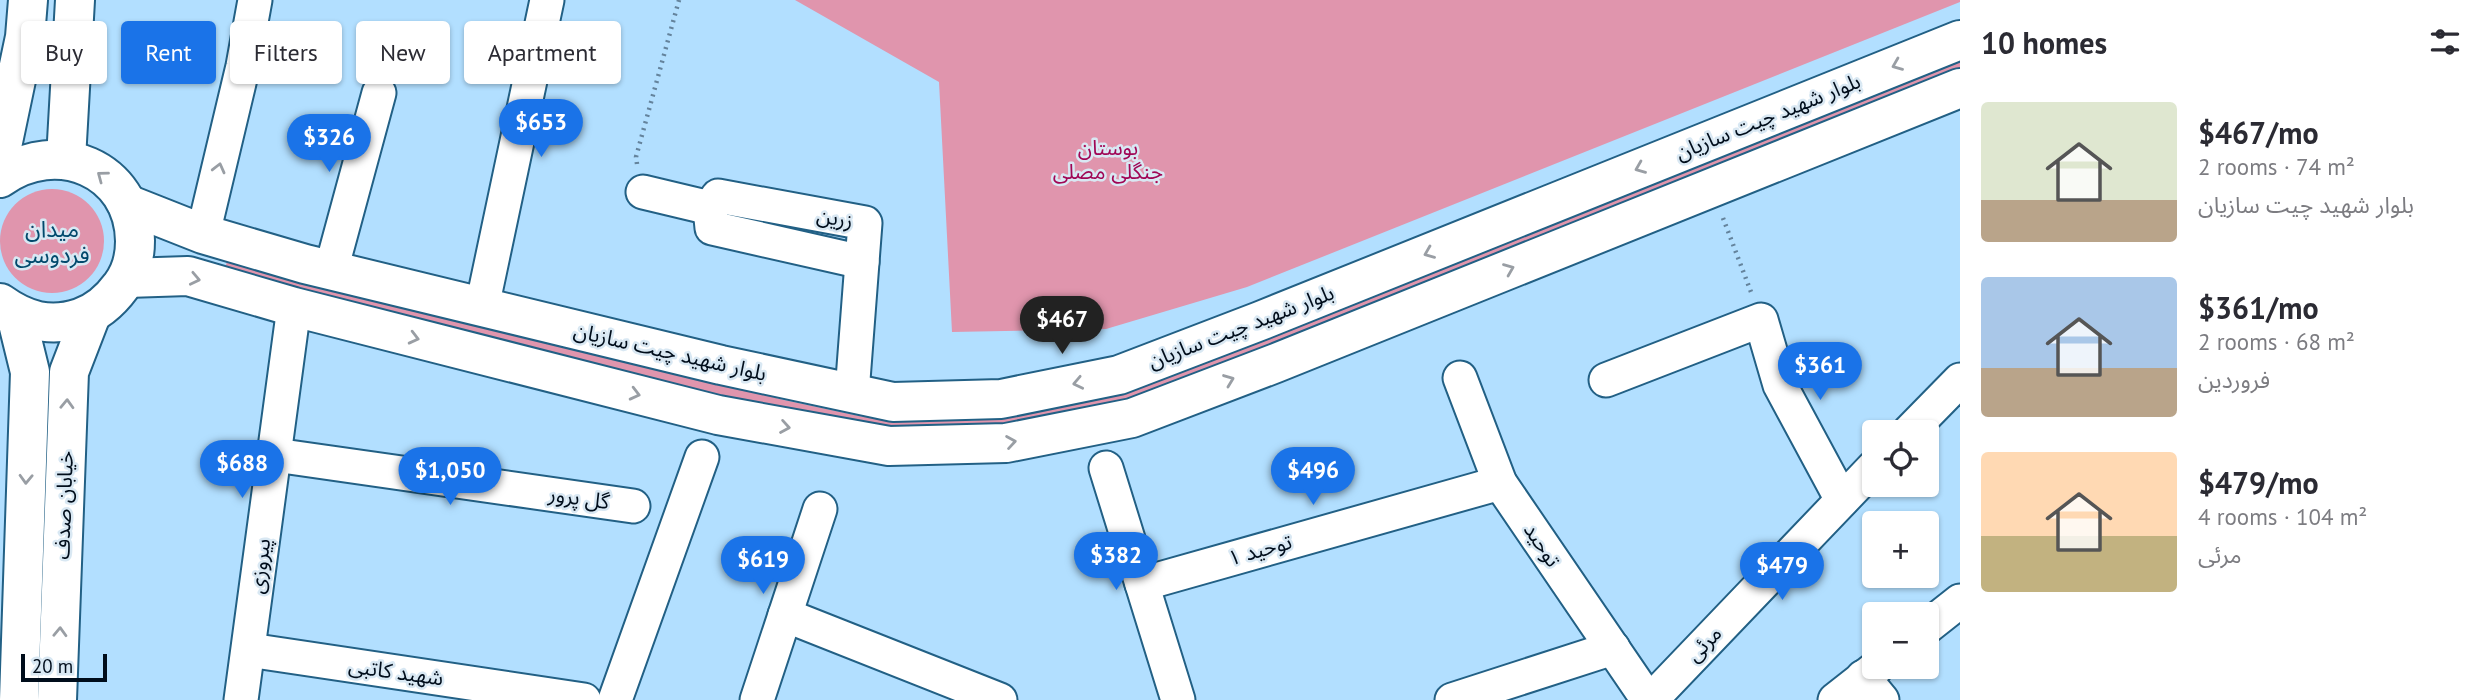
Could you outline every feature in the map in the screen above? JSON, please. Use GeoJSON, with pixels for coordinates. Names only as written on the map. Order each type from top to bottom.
{"type":"FeatureCollection","features":[{"type":"Feature","properties":{"kind":"main road"},"geometry":{"type":"LineString","coordinates":[[0,156],[25,37],[28,0]]}},
{"type":"Feature","properties":{"kind":"main road"},"geometry":{"type":"LineString","coordinates":[[66,159],[75,0]]}},
{"type":"Feature","properties":{"kind":"main road","name":"بلوار شهید چیت سازیان"},"geometry":{"type":"LineString","coordinates":[[127,204],[203,234],[331,270],[721,365],[893,402],[1001,399],[1119,375],[1960,40]]}},
{"type":"Feature","properties":{"kind":"main road"},"geometry":{"type":"LineString","coordinates":[[127,278],[188,276],[294,307],[718,415],[889,446],[1006,443],[1132,418],[1289,358],[1960,88]]}},
{"type":"Feature","properties":{"kind":"main road"},"geometry":{"type":"LineString","coordinates":[[0,178],[15,167],[40,159],[66,159],[90,167],[111,183],[127,204],[135,228],[135,254],[127,278],[112,299],[91,315],[66,323],[40,323],[8,309]]}},
{"type":"Feature","properties":{"kind":"main road","name":"خیابان صدف"},"geometry":{"type":"LineString","coordinates":[[8,309],[30,372],[19,700]]}},
{"type":"Feature","properties":{"kind":"main road","name":"خیابان صدف"},"geometry":{"type":"LineString","coordinates":[[58,700],[69,372],[91,315]]}},
{"type":"Feature","properties":{"kind":"street"},"geometry":{"type":"LineString","coordinates":[[203,234],[243,66],[255,0]]}},
{"type":"Feature","properties":{"kind":"street"},"geometry":{"type":"LineString","coordinates":[[482,307],[547,0]]}},
{"type":"Feature","properties":{"kind":"street"},"geometry":{"type":"LineString","coordinates":[[331,270],[379,93]]}},
{"type":"Feature","properties":{"kind":"street","name":"زرین"},"geometry":{"type":"LineString","coordinates":[[643,192],[710,208],[718,197],[865,223],[852,393]]}},
{"type":"Feature","properties":{"kind":"street","name":"پیروزی"},"geometry":{"type":"LineString","coordinates":[[241,700],[250,650],[294,307]]}},
{"type":"Feature","properties":{"kind":"street"},"geometry":{"type":"LineString","coordinates":[[1606,380],[1761,320],[1780,385],[1842,500]]}},
{"type":"Feature","properties":{"kind":"street","name":"توحید"},"geometry":{"type":"LineString","coordinates":[[1460,378],[1500,483],[1649,700]]}},
{"type":"Feature","properties":{"kind":"street"},"geometry":{"type":"LineString","coordinates":[[1921,420],[1960,380]]}},
{"type":"Feature","properties":{"kind":"street","name":"گل پرور"},"geometry":{"type":"LineString","coordinates":[[275,455],[633,506]]}},
{"type":"Feature","properties":{"kind":"street"},"geometry":{"type":"LineString","coordinates":[[615,700],[702,457]]}},
{"type":"Feature","properties":{"kind":"street"},"geometry":{"type":"LineString","coordinates":[[1106,468],[1178,700]]}},
{"type":"Feature","properties":{"kind":"street","name":"مرئی"},"geometry":{"type":"LineString","coordinates":[[1649,700],[1862,479]]}},
{"type":"Feature","properties":{"kind":"street","name":"توحید ۱"},"geometry":{"type":"LineString","coordinates":[[1142,584],[1500,483]]}},
{"type":"Feature","properties":{"kind":"street"},"geometry":{"type":"LineString","coordinates":[[757,700],[820,509]]}},
{"type":"Feature","properties":{"kind":"street"},"geometry":{"type":"LineString","coordinates":[[1939,618],[1960,601]]}},
{"type":"Feature","properties":{"kind":"street"},"geometry":{"type":"LineString","coordinates":[[785,615],[1000,700]]}},
{"type":"Feature","properties":{"kind":"street"},"geometry":{"type":"LineString","coordinates":[[1452,700],[1613,648]]}},
{"type":"Feature","properties":{"kind":"street","name":"شهید کاتبی"},"geometry":{"type":"LineString","coordinates":[[250,650],[584,700]]}},
{"type":"Feature","properties":{"kind":"street"},"geometry":{"type":"LineString","coordinates":[[1835,700],[1874,681]]}},
{"type":"Feature","properties":{"kind":"path"},"geometry":{"type":"LineString","coordinates":[[643,192],[636,157],[679,0]]}},
{"type":"Feature","properties":{"kind":"path"},"geometry":{"type":"LineString","coordinates":[[1712,188],[1761,320]]}},
{"type":"Feature","properties":{"kind":"green space","name":"بوستان جنگلی مصلی"},"geometry":{"type":"Polygon","coordinates":[[[795,0],[1960,2],[1247,287],[1106,329],[952,332],[939,82],[795,0]]]}},
{"type":"Feature","properties":{"kind":"green space"},"geometry":{"type":"Polygon","coordinates":[[[1960,56],[1960,74],[1171,394],[1020,427],[888,430],[742,400],[225,270],[228,256],[784,400],[864,417],[972,421],[1047,409],[1130,389],[1588,211],[1683,168],[1960,56]]]}},
{"type":"Feature","properties":{"kind":"green space"},"geometry":{"type":"Polygon","coordinates":[[[52,189],[72,193],[89,204],[100,221],[104,241],[100,261],[89,278],[72,289],[52,293],[32,289],[15,278],[4,261],[0,241],[4,221],[15,204],[32,193],[52,189]]]}},
{"type":"Feature","properties":{"kind":"district","name":"میدان فردوسی"},"geometry":{"type":"Point","coordinates":[52,242]}}]}
